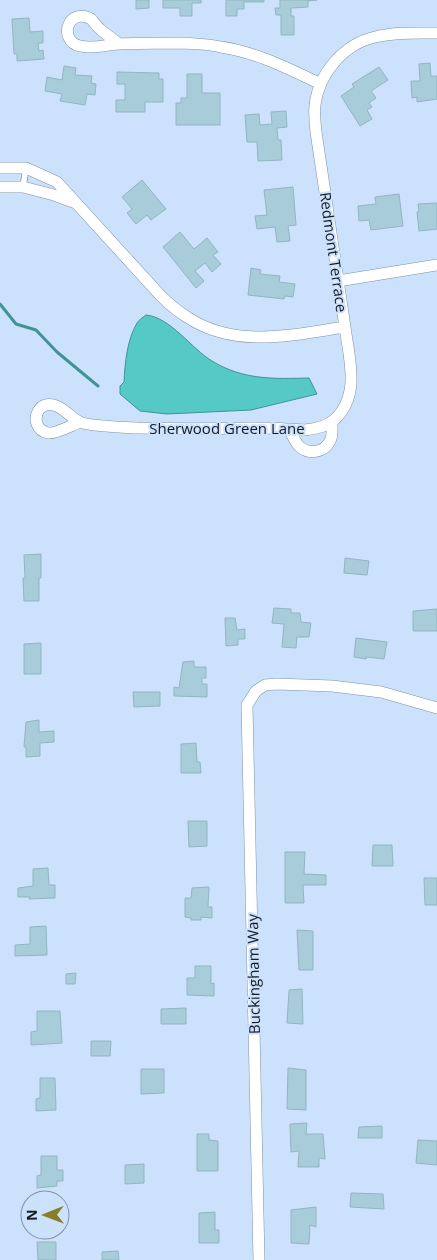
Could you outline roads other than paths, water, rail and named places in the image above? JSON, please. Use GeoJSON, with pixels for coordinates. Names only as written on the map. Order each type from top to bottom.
{"type":"FeatureCollection","features":[{"type":"Feature","properties":{"kind":"street","name":"Redmont Terrace"},"geometry":{"type":"LineString","coordinates":[[0,168],[26,168],[57,182],[160,295],[186,318],[202,326],[226,334],[256,338],[345,327],[314,118],[316,100],[332,65],[339,57],[364,40],[386,34],[437,33]]}},
{"type":"Feature","properties":{"kind":"street"},"geometry":{"type":"LineString","coordinates":[[119,44],[184,44],[222,47],[275,63],[322,84]]}},
{"type":"Feature","properties":{"kind":"street","name":"Redmont Terrace"},"geometry":{"type":"LineString","coordinates":[[0,187],[22,187],[77,203]]}},
{"type":"Feature","properties":{"kind":"street"},"geometry":{"type":"LineString","coordinates":[[338,281],[437,265]]}},
{"type":"Feature","properties":{"kind":"street"},"geometry":{"type":"LineString","coordinates":[[289,429],[297,444],[307,451],[320,451],[330,442],[332,422],[345,406],[352,382],[345,327]]}},
{"type":"Feature","properties":{"kind":"street","name":"Sherwood Green Lane"},"geometry":{"type":"LineString","coordinates":[[80,422],[113,427],[303,430],[332,422]]}},
{"type":"Feature","properties":{"kind":"street","name":"Buckingham Way"},"geometry":{"type":"LineString","coordinates":[[259,1260],[247,705],[256,690],[265,685],[278,684],[332,686],[381,692],[437,708]]}},
{"type":"Feature","properties":{"kind":"lane"},"geometry":{"type":"LineString","coordinates":[[22,187],[26,168]]}},
{"type":"Feature","properties":{"kind":"waterway"},"geometry":{"type":"LineString","coordinates":[[0,304],[16,324],[36,330],[57,352],[98,386]]}}]}
